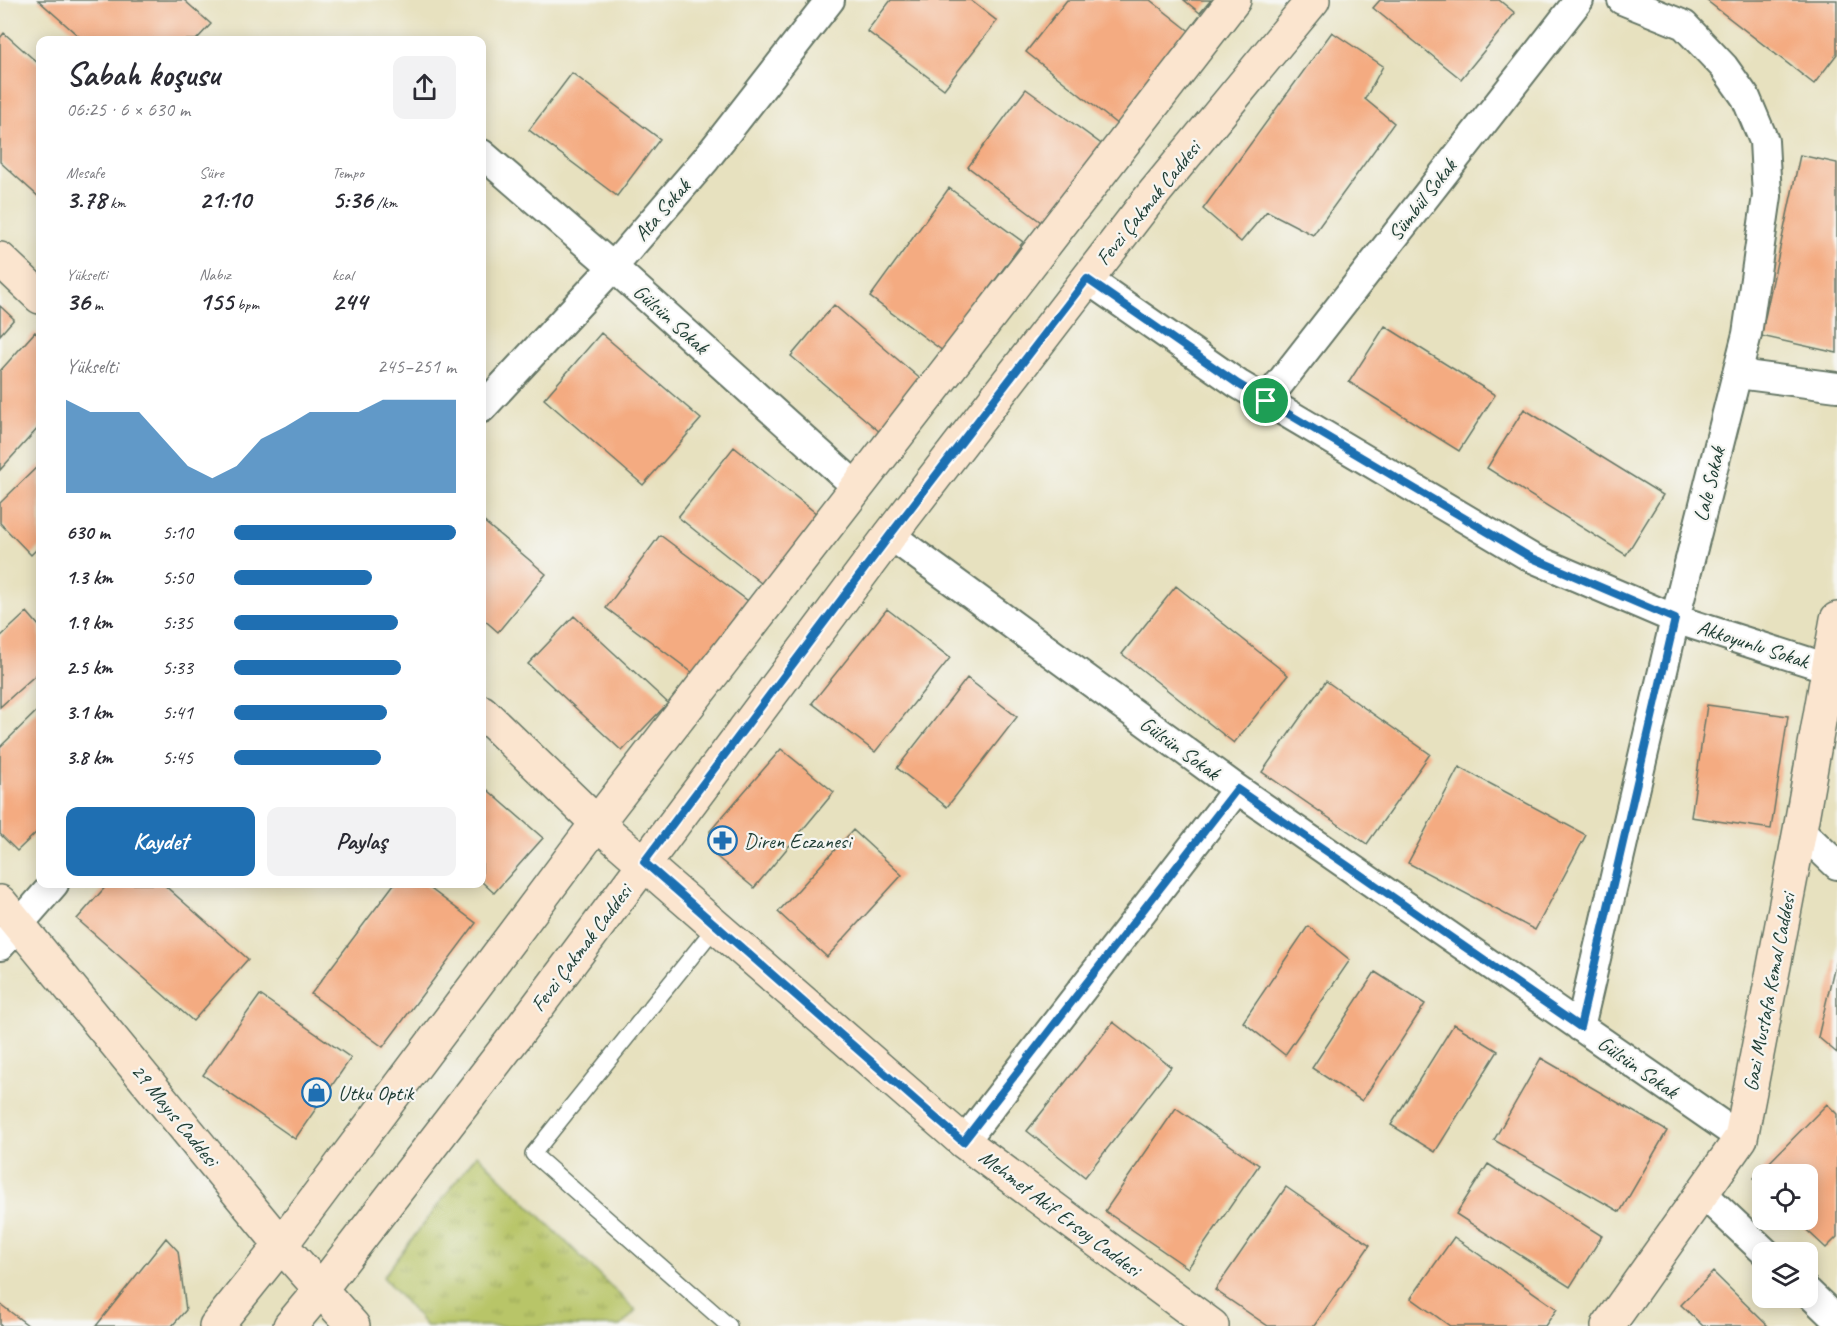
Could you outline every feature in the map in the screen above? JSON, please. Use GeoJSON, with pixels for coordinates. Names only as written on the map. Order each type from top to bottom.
{"type":"FeatureCollection","features":[{"type":"Feature","properties":{"kind":"main road"},"geometry":{"type":"LineString","coordinates":[[216,1326],[281,1245],[597,823],[1234,0]]}},
{"type":"Feature","properties":{"kind":"main road","name":"Fevzi Çakmak Caddesi"},"geometry":{"type":"LineString","coordinates":[[290,1326],[524,1024],[890,535],[1087,279],[1313,0]]}},
{"type":"Feature","properties":{"kind":"main road"},"geometry":{"type":"LineString","coordinates":[[0,259],[36,293]]}},
{"type":"Feature","properties":{"kind":"main road","name":"Gazi Mustafa Kemal Caddesi"},"geometry":{"type":"LineString","coordinates":[[1608,1326],[1741,1138],[1800,830],[1837,619]]}},
{"type":"Feature","properties":{"kind":"main road","name":"Mehmet Akif Ersoy Caddesi"},"geometry":{"type":"LineString","coordinates":[[486,716],[597,823],[963,1142],[1212,1326]]}},
{"type":"Feature","properties":{"kind":"main road","name":"29 Mayıs Caddesi"},"geometry":{"type":"LineString","coordinates":[[6,924],[352,1326]]}},
{"type":"Feature","properties":{"kind":"street","name":"Ata Sokak"},"geometry":{"type":"LineString","coordinates":[[486,404],[613,267],[706,159],[830,0]]}},
{"type":"Feature","properties":{"kind":"street","name":"Sümbül Sokak"},"geometry":{"type":"LineString","coordinates":[[1266,401],[1579,0]]}},
{"type":"Feature","properties":{"kind":"street","name":"Lale Sokak"},"geometry":{"type":"LineString","coordinates":[[1580,1027],[1675,619],[1748,334],[1767,196],[1764,141],[1746,98],[1724,67],[1684,25],[1622,0]]}},
{"type":"Feature","properties":{"kind":"street","name":"Gülsün Sokak"},"geometry":{"type":"LineString","coordinates":[[486,157],[613,267],[857,487]]}},
{"type":"Feature","properties":{"kind":"street","name":"Akkoyunlu Sokak"},"geometry":{"type":"LineString","coordinates":[[1087,279],[1238,384],[1530,557],[1675,619],[1828,668]]}},
{"type":"Feature","properties":{"kind":"street"},"geometry":{"type":"LineString","coordinates":[[1738,374],[1837,387]]}},
{"type":"Feature","properties":{"kind":"street","name":"Gülsün Sokak"},"geometry":{"type":"LineString","coordinates":[[890,535],[1237,789],[1741,1138]]}},
{"type":"Feature","properties":{"kind":"street"},"geometry":{"type":"LineString","coordinates":[[963,1142],[1237,789]]}},
{"type":"Feature","properties":{"kind":"street"},"geometry":{"type":"LineString","coordinates":[[1800,830],[1837,865]]}},
{"type":"Feature","properties":{"kind":"street"},"geometry":{"type":"LineString","coordinates":[[6,924],[49,888]]}},
{"type":"Feature","properties":{"kind":"street"},"geometry":{"type":"LineString","coordinates":[[1702,1193],[1754,1242]]}},
{"type":"Feature","properties":{"kind":"street"},"geometry":{"type":"LineString","coordinates":[[1818,1302],[1837,1320]]}},
{"type":"Feature","properties":{"kind":"lane"},"geometry":{"type":"LineString","coordinates":[[717,926],[533,1154],[729,1326]]}},
{"type":"Feature","properties":{"kind":"green space"},"geometry":{"type":"Polygon","coordinates":[[[477,1154],[636,1311],[621,1326],[426,1326],[383,1277],[477,1154]]]}},
{"type":"Feature","properties":{"kind":"building"},"geometry":{"type":"Polygon","coordinates":[[[38,0],[184,0],[211,24],[200,36],[78,36],[38,0]]]}},
{"type":"Feature","properties":{"kind":"building"},"geometry":{"type":"Polygon","coordinates":[[[891,0],[970,0],[997,21],[944,89],[867,31],[891,0]]]}},
{"type":"Feature","properties":{"kind":"building"},"geometry":{"type":"Polygon","coordinates":[[[1067,0],[1150,0],[1192,33],[1118,125],[1026,52],[1067,0]]]}},
{"type":"Feature","properties":{"kind":"building"},"geometry":{"type":"Polygon","coordinates":[[[1184,0],[1211,0],[1200,13],[1184,0]]]}},
{"type":"Feature","properties":{"kind":"building"},"geometry":{"type":"Polygon","coordinates":[[[1380,0],[1499,0],[1515,13],[1461,79],[1373,8],[1380,0]]]}},
{"type":"Feature","properties":{"kind":"building"},"geometry":{"type":"Polygon","coordinates":[[[1706,0],[1837,0],[1837,54],[1814,84],[1706,0]]]}},
{"type":"Feature","properties":{"kind":"building"},"geometry":{"type":"Polygon","coordinates":[[[1332,32],[1383,66],[1365,99],[1394,123],[1313,235],[1267,211],[1241,242],[1203,209],[1332,32]]]}},
{"type":"Feature","properties":{"kind":"building"},"geometry":{"type":"Polygon","coordinates":[[[4,33],[36,61],[36,194],[0,162],[0,38],[4,33]]]}},
{"type":"Feature","properties":{"kind":"building"},"geometry":{"type":"Polygon","coordinates":[[[572,73],[660,139],[617,196],[529,130],[572,73]]]}},
{"type":"Feature","properties":{"kind":"building"},"geometry":{"type":"Polygon","coordinates":[[[1026,89],[1104,146],[1045,225],[968,167],[1026,89]]]}},
{"type":"Feature","properties":{"kind":"building"},"geometry":{"type":"Polygon","coordinates":[[[1800,155],[1837,163],[1837,353],[1761,336],[1800,155]]]}},
{"type":"Feature","properties":{"kind":"building"},"geometry":{"type":"Polygon","coordinates":[[[949,188],[1023,242],[943,351],[870,297],[949,188]]]}},
{"type":"Feature","properties":{"kind":"building"},"geometry":{"type":"Polygon","coordinates":[[[834,305],[924,382],[881,433],[791,356],[834,305]]]}},
{"type":"Feature","properties":{"kind":"building"},"geometry":{"type":"Polygon","coordinates":[[[0,306],[14,319],[0,335],[0,306]]]}},
{"type":"Feature","properties":{"kind":"building"},"geometry":{"type":"Polygon","coordinates":[[[1385,326],[1495,395],[1459,451],[1349,382],[1385,326]]]}},
{"type":"Feature","properties":{"kind":"building"},"geometry":{"type":"Polygon","coordinates":[[[35,332],[36,430],[0,470],[0,371],[35,332]]]}},
{"type":"Feature","properties":{"kind":"building"},"geometry":{"type":"Polygon","coordinates":[[[601,333],[701,419],[643,485],[544,399],[601,333]]]}},
{"type":"Feature","properties":{"kind":"building"},"geometry":{"type":"Polygon","coordinates":[[[1524,409],[1663,495],[1626,555],[1487,468],[1524,409]]]}},
{"type":"Feature","properties":{"kind":"building"},"geometry":{"type":"Polygon","coordinates":[[[734,447],[822,518],[766,587],[678,517],[734,447]]]}},
{"type":"Feature","properties":{"kind":"building"},"geometry":{"type":"Polygon","coordinates":[[[36,468],[36,550],[31,555],[0,523],[0,503],[36,468]]]}},
{"type":"Feature","properties":{"kind":"building"},"geometry":{"type":"Polygon","coordinates":[[[486,523],[546,574],[498,632],[486,622],[486,523]]]}},
{"type":"Feature","properties":{"kind":"building"},"geometry":{"type":"Polygon","coordinates":[[[660,535],[752,604],[697,676],[606,608],[660,535]]]}},
{"type":"Feature","properties":{"kind":"building"},"geometry":{"type":"Polygon","coordinates":[[[1176,586],[1288,675],[1234,743],[1122,654],[1176,586]]]}},
{"type":"Feature","properties":{"kind":"building"},"geometry":{"type":"Polygon","coordinates":[[[887,609],[950,658],[875,752],[812,703],[887,609]]]}},
{"type":"Feature","properties":{"kind":"building"},"geometry":{"type":"Polygon","coordinates":[[[27,612],[36,622],[36,675],[0,707],[0,637],[27,612]]]}},
{"type":"Feature","properties":{"kind":"building"},"geometry":{"type":"Polygon","coordinates":[[[574,616],[668,703],[622,751],[528,664],[574,616]]]}},
{"type":"Feature","properties":{"kind":"building"},"geometry":{"type":"Polygon","coordinates":[[[967,678],[1017,717],[947,807],[897,768],[967,678]]]}},
{"type":"Feature","properties":{"kind":"building"},"geometry":{"type":"Polygon","coordinates":[[[1326,681],[1430,754],[1367,844],[1262,772],[1326,681]]]}},
{"type":"Feature","properties":{"kind":"building"},"geometry":{"type":"Polygon","coordinates":[[[1707,705],[1788,716],[1771,829],[1691,817],[1707,705]]]}},
{"type":"Feature","properties":{"kind":"building"},"geometry":{"type":"Polygon","coordinates":[[[36,712],[36,833],[17,851],[0,834],[0,747],[36,712]]]}},
{"type":"Feature","properties":{"kind":"building"},"geometry":{"type":"Polygon","coordinates":[[[781,749],[834,792],[754,888],[711,852],[710,831],[781,749]]]}},
{"type":"Feature","properties":{"kind":"building"},"geometry":{"type":"Polygon","coordinates":[[[1459,767],[1586,835],[1535,930],[1408,863],[1459,767]]]}},
{"type":"Feature","properties":{"kind":"building"},"geometry":{"type":"Polygon","coordinates":[[[486,788],[543,838],[494,893],[486,886],[486,788]]]}},
{"type":"Feature","properties":{"kind":"building"},"geometry":{"type":"Polygon","coordinates":[[[853,830],[902,875],[827,957],[778,912],[853,830]]]}},
{"type":"Feature","properties":{"kind":"building"},"geometry":{"type":"Polygon","coordinates":[[[104,888],[168,888],[248,959],[193,1021],[77,919],[104,888]]]}},
{"type":"Feature","properties":{"kind":"building"},"geometry":{"type":"Polygon","coordinates":[[[391,888],[429,888],[476,923],[383,1047],[311,994],[391,888]]]}},
{"type":"Feature","properties":{"kind":"building"},"geometry":{"type":"Polygon","coordinates":[[[1308,926],[1350,960],[1285,1055],[1243,1022],[1308,926]]]}},
{"type":"Feature","properties":{"kind":"building"},"geometry":{"type":"Polygon","coordinates":[[[1837,960],[1837,1053],[1818,1037],[1837,960]]]}},
{"type":"Feature","properties":{"kind":"building"},"geometry":{"type":"Polygon","coordinates":[[[1375,972],[1425,1004],[1362,1101],[1312,1068],[1375,972]]]}},
{"type":"Feature","properties":{"kind":"building"},"geometry":{"type":"Polygon","coordinates":[[[260,995],[351,1058],[295,1139],[203,1075],[260,995]]]}},
{"type":"Feature","properties":{"kind":"building"},"geometry":{"type":"Polygon","coordinates":[[[1113,1022],[1171,1067],[1085,1177],[1027,1131],[1113,1022]]]}},
{"type":"Feature","properties":{"kind":"building"},"geometry":{"type":"Polygon","coordinates":[[[1454,1024],[1498,1051],[1435,1152],[1391,1125],[1454,1024]]]}},
{"type":"Feature","properties":{"kind":"building"},"geometry":{"type":"Polygon","coordinates":[[[1541,1058],[1667,1131],[1620,1212],[1494,1140],[1541,1058]]]}},
{"type":"Feature","properties":{"kind":"building"},"geometry":{"type":"Polygon","coordinates":[[[1827,1104],[1837,1114],[1837,1237],[1826,1248],[1807,1230],[1818,1230],[1818,1164],[1768,1164],[1827,1104]]]}},
{"type":"Feature","properties":{"kind":"building"},"geometry":{"type":"Polygon","coordinates":[[[1176,1108],[1259,1165],[1188,1268],[1105,1211],[1176,1108]]]}},
{"type":"Feature","properties":{"kind":"building"},"geometry":{"type":"Polygon","coordinates":[[[1488,1164],[1602,1236],[1570,1287],[1456,1214],[1488,1164]]]}},
{"type":"Feature","properties":{"kind":"building"},"geometry":{"type":"Polygon","coordinates":[[[1286,1187],[1370,1245],[1314,1326],[1268,1326],[1215,1290],[1286,1187]]]}},
{"type":"Feature","properties":{"kind":"building"},"geometry":{"type":"Polygon","coordinates":[[[1454,1237],[1557,1309],[1545,1326],[1450,1326],[1411,1298],[1454,1237]]]}},
{"type":"Feature","properties":{"kind":"building"},"geometry":{"type":"Polygon","coordinates":[[[166,1238],[178,1251],[186,1310],[172,1326],[96,1326],[166,1238]]]}},
{"type":"Feature","properties":{"kind":"building"},"geometry":{"type":"Polygon","coordinates":[[[1713,1272],[1768,1326],[1703,1326],[1681,1305],[1713,1272]]]}},
{"type":"Feature","properties":{"kind":"building"},"geometry":{"type":"Polygon","coordinates":[[[0,1304],[29,1326],[0,1326],[0,1304]]]}},
{"type":"Feature","properties":{"kind":"place","name":"Diren Eczanesi"},"geometry":{"type":"Point","coordinates":[723,841]}},
{"type":"Feature","properties":{"kind":"place","name":"Utku Optik"},"geometry":{"type":"Point","coordinates":[317,1093]}},
{"type":"Feature","properties":{"kind":"route"},"geometry":{"type":"LineString","coordinates":[[1087,279],[1266,401],[1530,557],[1675,619],[1580,1027],[1237,789],[963,1142],[644,862],[890,535],[1087,279]]}}]}
